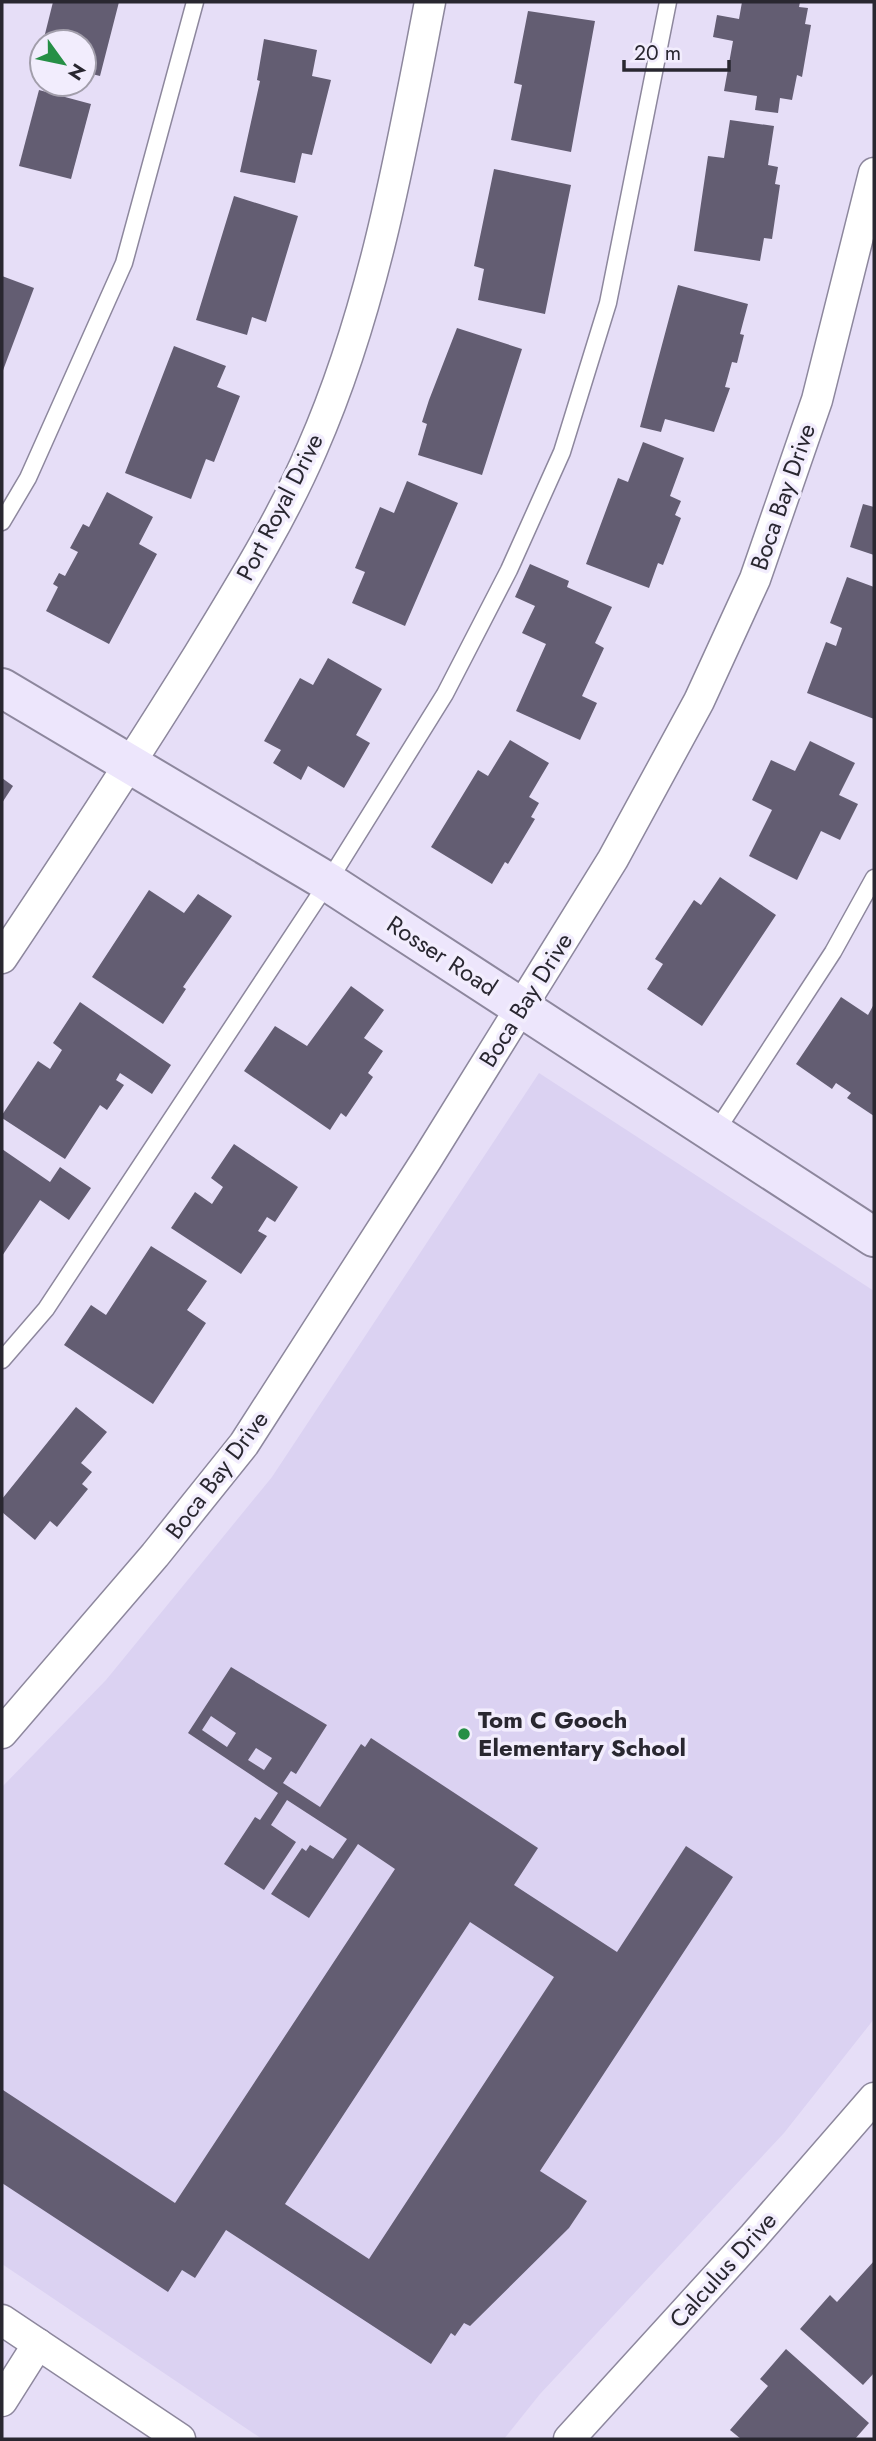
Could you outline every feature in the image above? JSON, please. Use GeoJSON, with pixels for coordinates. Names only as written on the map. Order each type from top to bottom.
{"type":"FeatureCollection","features":[{"type":"Feature","properties":{"kind":"street","name":"Port Royal Drive"},"geometry":{"type":"LineString","coordinates":[[2,958],[129,764],[253,566],[312,450],[346,361],[394,185],[430,2]]}},
{"type":"Feature","properties":{"kind":"street","name":"Boca Bay Drive"},"geometry":{"type":"LineString","coordinates":[[2,1732],[155,1555],[244,1444],[613,859],[699,701],[755,579],[817,400],[874,173]]}},
{"type":"Feature","properties":{"kind":"street","name":"Rosser Road"},"geometry":{"type":"LineString","coordinates":[[2,688],[328,882],[874,1237]]}},
{"type":"Feature","properties":{"kind":"street","name":"Calculus Drive"},"geometry":{"type":"LineString","coordinates":[[569,2439],[754,2236],[874,2098]]}},
{"type":"Feature","properties":{"kind":"street"},"geometry":{"type":"LineString","coordinates":[[2,2320],[180,2439]]}},
{"type":"Feature","properties":{"kind":"street"},"geometry":{"type":"LineString","coordinates":[[2,2402],[38,2344]]}},
{"type":"Feature","properties":{"kind":"lane"},"geometry":{"type":"LineString","coordinates":[[2,522],[28,478],[124,263],[195,2]]}},
{"type":"Feature","properties":{"kind":"lane"},"geometry":{"type":"LineString","coordinates":[[2,1360],[46,1309],[328,882],[445,694],[509,569],[562,452],[608,303],[668,2]]}},
{"type":"Feature","properties":{"kind":"lane"},"geometry":{"type":"LineString","coordinates":[[715,1133],[832,952],[868,903],[874,878]]}},
{"type":"Feature","properties":{"kind":"shaded area","name":"Tom C Gooch Elementary School"},"geometry":{"type":"Polygon","coordinates":[[[539,1073],[874,1291],[874,2019],[784,2133],[540,2394],[504,2439],[262,2439],[2,2264],[2,1787],[106,1680],[272,1477],[539,1073]]]}},
{"type":"Feature","properties":{"kind":"building"},"geometry":{"type":"Polygon","coordinates":[[[53,2],[119,2],[100,76],[98,28],[46,28],[53,2]]]}},
{"type":"Feature","properties":{"kind":"building"},"geometry":{"type":"Polygon","coordinates":[[[742,2],[800,2],[799,7],[808,8],[805,24],[811,25],[802,77],[797,75],[792,100],[780,98],[778,113],[755,110],[757,96],[724,91],[733,41],[713,37],[717,15],[739,19],[742,2]]]}},
{"type":"Feature","properties":{"kind":"building"},"geometry":{"type":"Polygon","coordinates":[[[528,11],[595,21],[571,152],[511,140],[522,85],[514,83],[528,11]]]}},
{"type":"Feature","properties":{"kind":"building"},"geometry":{"type":"Polygon","coordinates":[[[264,39],[317,50],[312,76],[331,80],[312,155],[302,153],[295,183],[240,172],[260,81],[257,80],[264,39]]]}},
{"type":"Feature","properties":{"kind":"building"},"geometry":{"type":"Polygon","coordinates":[[[37,98],[69,98],[91,104],[71,179],[19,166],[37,98]]]}},
{"type":"Feature","properties":{"kind":"building"},"geometry":{"type":"Polygon","coordinates":[[[730,120],[774,126],[768,165],[778,167],[775,184],[780,185],[772,239],[764,238],[760,261],[694,251],[708,156],[724,158],[730,120]]]}},
{"type":"Feature","properties":{"kind":"building"},"geometry":{"type":"Polygon","coordinates":[[[494,169],[571,185],[545,314],[478,300],[484,269],[474,266],[494,169]]]}},
{"type":"Feature","properties":{"kind":"building"},"geometry":{"type":"Polygon","coordinates":[[[234,196],[298,216],[266,322],[252,317],[247,335],[196,320],[234,196]]]}},
{"type":"Feature","properties":{"kind":"building"},"geometry":{"type":"Polygon","coordinates":[[[2,276],[34,288],[2,373],[2,276]]]}},
{"type":"Feature","properties":{"kind":"building"},"geometry":{"type":"Polygon","coordinates":[[[678,285],[748,304],[740,334],[744,335],[737,363],[732,362],[725,387],[730,388],[714,432],[665,419],[661,432],[640,427],[678,285]]]}},
{"type":"Feature","properties":{"kind":"building"},"geometry":{"type":"Polygon","coordinates":[[[457,328],[522,349],[482,475],[418,455],[427,424],[422,422],[457,328]]]}},
{"type":"Feature","properties":{"kind":"building"},"geometry":{"type":"Polygon","coordinates":[[[174,346],[226,366],[217,387],[240,396],[214,462],[206,459],[191,499],[125,473],[174,346]]]}},
{"type":"Feature","properties":{"kind":"building"},"geometry":{"type":"Polygon","coordinates":[[[643,442],[684,458],[670,496],[681,501],[675,515],[681,518],[663,565],[658,563],[649,588],[586,564],[618,478],[628,482],[643,442]]]}},
{"type":"Feature","properties":{"kind":"building"},"geometry":{"type":"Polygon","coordinates":[[[407,481],[458,503],[405,626],[352,603],[365,572],[355,568],[380,507],[394,513],[407,481]]]}},
{"type":"Feature","properties":{"kind":"building"},"geometry":{"type":"Polygon","coordinates":[[[107,492],[153,517],[139,544],[157,554],[109,644],[46,611],[58,587],[53,584],[59,573],[65,576],[78,552],[70,548],[83,524],[89,527],[107,492]]]}},
{"type":"Feature","properties":{"kind":"building"},"geometry":{"type":"Polygon","coordinates":[[[863,504],[874,507],[874,555],[850,547],[863,504]]]}},
{"type":"Feature","properties":{"kind":"building"},"geometry":{"type":"Polygon","coordinates":[[[530,564],[569,581],[567,587],[612,607],[595,643],[604,648],[582,696],[597,703],[580,740],[516,711],[546,644],[522,633],[535,606],[515,597],[530,564]]]}},
{"type":"Feature","properties":{"kind":"building"},"geometry":{"type":"Polygon","coordinates":[[[847,577],[874,587],[874,719],[807,693],[826,642],[836,646],[842,628],[830,623],[847,577]]]}},
{"type":"Feature","properties":{"kind":"building"},"geometry":{"type":"Polygon","coordinates":[[[328,658],[382,689],[356,735],[370,743],[344,788],[308,766],[301,780],[273,763],[281,750],[264,741],[300,678],[313,685],[328,658]]]}},
{"type":"Feature","properties":{"kind":"building"},"geometry":{"type":"Polygon","coordinates":[[[510,740],[549,763],[529,797],[539,803],[531,817],[535,819],[508,864],[505,862],[492,884],[431,847],[478,770],[488,776],[510,740]]]}},
{"type":"Feature","properties":{"kind":"building"},"geometry":{"type":"Polygon","coordinates":[[[810,741],[855,763],[839,795],[858,804],[840,840],[821,831],[797,880],[749,856],[772,810],[752,800],[771,760],[795,771],[810,741]]]}},
{"type":"Feature","properties":{"kind":"building"},"geometry":{"type":"Polygon","coordinates":[[[2,778],[13,786],[2,803],[2,778]]]}},
{"type":"Feature","properties":{"kind":"building"},"geometry":{"type":"Polygon","coordinates":[[[720,877],[776,915],[702,1026],[647,989],[663,964],[655,959],[694,900],[701,905],[720,877]]]}},
{"type":"Feature","properties":{"kind":"building"},"geometry":{"type":"Polygon","coordinates":[[[149,890],[184,913],[198,894],[232,916],[183,987],[186,989],[163,1024],[92,977],[149,890]]]}},
{"type":"Feature","properties":{"kind":"building"},"geometry":{"type":"Polygon","coordinates":[[[351,986],[384,1010],[364,1038],[383,1051],[368,1073],[373,1077],[346,1117],[341,1113],[330,1130],[244,1071],[275,1026],[307,1046],[351,986]]]}},
{"type":"Feature","properties":{"kind":"building"},"geometry":{"type":"Polygon","coordinates":[[[841,997],[868,1015],[874,1004],[874,1116],[847,1098],[851,1093],[836,1083],[832,1089],[796,1064],[841,997]]]}},
{"type":"Feature","properties":{"kind":"building"},"geometry":{"type":"Polygon","coordinates":[[[80,1002],[171,1065],[152,1094],[120,1073],[116,1080],[124,1085],[107,1110],[100,1105],[65,1159],[2,1118],[2,1115],[38,1061],[50,1069],[62,1050],[53,1043],[80,1002]]]}},
{"type":"Feature","properties":{"kind":"building"},"geometry":{"type":"Polygon","coordinates":[[[234,1144],[298,1187],[275,1222],[267,1217],[258,1231],[267,1236],[241,1274],[171,1228],[195,1192],[212,1204],[223,1187],[211,1178],[234,1144]]]}},
{"type":"Feature","properties":{"kind":"building"},"geometry":{"type":"Polygon","coordinates":[[[2,1149],[50,1182],[60,1167],[91,1188],[69,1220],[40,1200],[2,1256],[2,1149]]]}},
{"type":"Feature","properties":{"kind":"building"},"geometry":{"type":"Polygon","coordinates":[[[151,1246],[207,1281],[187,1310],[206,1323],[153,1404],[64,1345],[91,1305],[106,1315],[151,1246]]]}},
{"type":"Feature","properties":{"kind":"building"},"geometry":{"type":"Polygon","coordinates":[[[76,1407],[107,1432],[81,1463],[92,1472],[82,1484],[88,1489],[57,1527],[50,1521],[35,1540],[2,1512],[2,1499],[76,1407]]]}},
{"type":"Feature","properties":{"kind":"building"},"geometry":{"type":"Polygon","coordinates":[[[231,1667],[327,1725],[296,1774],[291,1771],[283,1783],[320,1807],[361,1744],[365,1747],[371,1738],[538,1848],[514,1885],[617,1952],[686,1846],[733,1877],[540,2171],[587,2201],[569,2228],[470,2326],[464,2323],[455,2336],[451,2333],[431,2364],[226,2230],[195,2278],[182,2270],[168,2292],[2,2183],[3,2090],[175,2203],[395,1869],[358,1844],[309,1918],[271,1894],[302,1848],[306,1851],[310,1845],[333,1859],[347,1839],[287,1800],[271,1825],[296,1842],[264,1890],[224,1864],[255,1817],[260,1820],[278,1793],[188,1733],[231,1667]],[[211,1716],[202,1730],[227,1747],[236,1733],[211,1716]],[[256,1748],[248,1760],[264,1770],[272,1758],[256,1748]],[[470,1922],[285,2204],[369,2259],[554,1977],[470,1922]]]}},
{"type":"Feature","properties":{"kind":"building"},"geometry":{"type":"Polygon","coordinates":[[[874,2261],[874,2373],[863,2385],[800,2329],[830,2295],[837,2302],[874,2261]]]}},
{"type":"Feature","properties":{"kind":"building"},"geometry":{"type":"Polygon","coordinates":[[[786,2349],[869,2423],[855,2439],[741,2439],[730,2430],[768,2386],[760,2379],[786,2349]]]}},
{"type":"Feature","properties":{"kind":"place","name":"Tom C Gooch Elementary School"},"geometry":{"type":"Point","coordinates":[464,1734]}}]}
